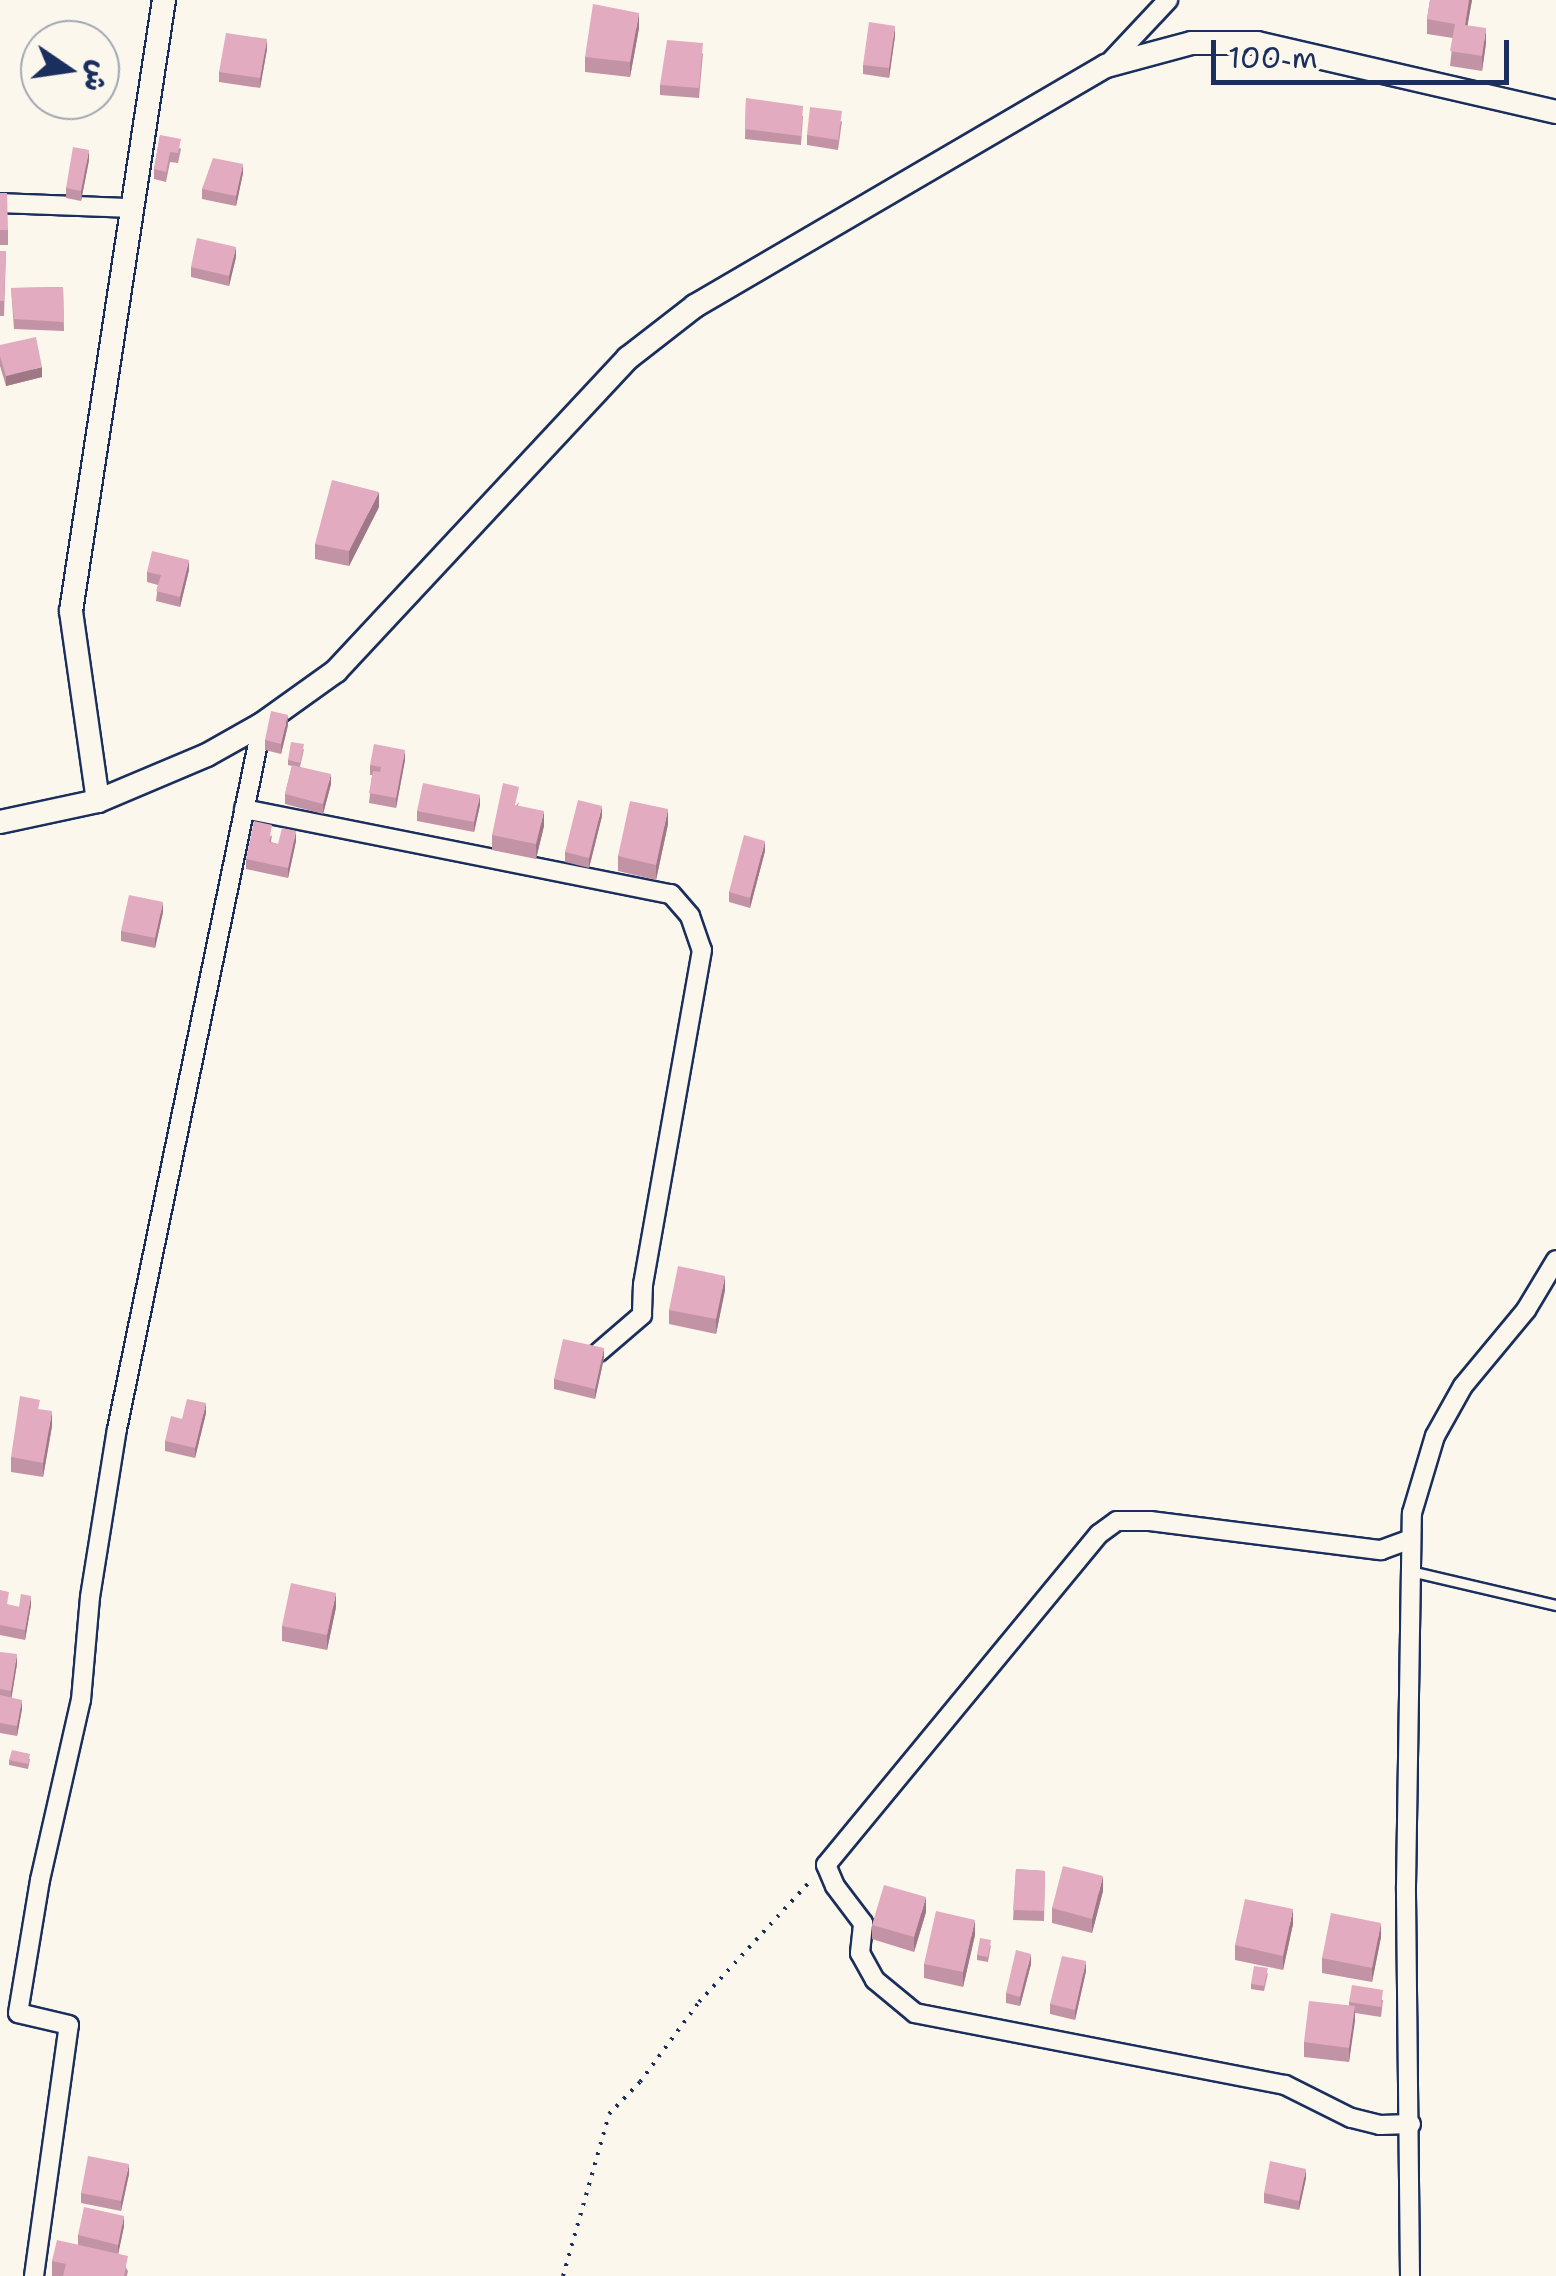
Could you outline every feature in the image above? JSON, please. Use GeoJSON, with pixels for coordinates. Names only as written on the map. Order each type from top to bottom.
{"type":"FeatureCollection","features":[{"type":"Feature","properties":{"kind":"street"},"geometry":{"type":"LineString","coordinates":[[98,801],[72,611],[164,0]]}},
{"type":"Feature","properties":{"kind":"street"},"geometry":{"type":"LineString","coordinates":[[1106,66],[1168,0]]}},
{"type":"Feature","properties":{"kind":"street"},"geometry":{"type":"LineString","coordinates":[[0,822],[98,801],[207,755],[262,724],[336,671],[628,358],[710,296],[1106,66],[1192,43],[1257,44],[1556,112]]}},
{"type":"Feature","properties":{"kind":"street"},"geometry":{"type":"LineString","coordinates":[[0,203],[131,208]]}},
{"type":"Feature","properties":{"kind":"street"},"geometry":{"type":"LineString","coordinates":[[34,2276],[69,2025],[18,2013],[40,1880],[81,1700],[90,1598],[118,1429],[262,724]]}},
{"type":"Feature","properties":{"kind":"street"},"geometry":{"type":"LineString","coordinates":[[244,809],[671,894],[690,916],[702,950],[642,1315],[599,1352]]}},
{"type":"Feature","properties":{"kind":"street"},"geometry":{"type":"LineString","coordinates":[[1410,2276],[1406,1886],[1412,1512],[1435,1436],[1463,1386],[1526,1310],[1556,1260]]}},
{"type":"Feature","properties":{"kind":"street"},"geometry":{"type":"LineString","coordinates":[[1411,1539],[1382,1550],[1150,1521],[1117,1521],[1099,1534],[826,1864],[835,1886],[863,1923],[860,1953],[875,1980],[915,2013],[1285,2086],[1351,2118],[1380,2126],[1411,2124]]}},
{"type":"Feature","properties":{"kind":"lane"},"geometry":{"type":"LineString","coordinates":[[1410,1571],[1556,1605]]}},
{"type":"Feature","properties":{"kind":"path"},"geometry":{"type":"LineString","coordinates":[[563,2276],[610,2114],[640,2082],[700,2002],[826,1864]]}},
{"type":"Feature","properties":{"kind":"building"},"geometry":{"type":"Polygon","coordinates":[[[1430,0],[1469,0],[1465,25],[1486,28],[1482,56],[1450,51],[1455,24],[1427,19],[1430,0]]]}},
{"type":"Feature","properties":{"kind":"building"},"geometry":{"type":"Polygon","coordinates":[[[593,4],[639,13],[630,62],[585,57],[593,4]]]}},
{"type":"Feature","properties":{"kind":"building"},"geometry":{"type":"Polygon","coordinates":[[[869,22],[895,26],[889,68],[863,65],[869,22]]]}},
{"type":"Feature","properties":{"kind":"building"},"geometry":{"type":"Polygon","coordinates":[[[226,33],[267,39],[260,78],[219,72],[226,33]]]}},
{"type":"Feature","properties":{"kind":"building"},"geometry":{"type":"Polygon","coordinates":[[[667,40],[703,43],[699,88],[660,85],[667,40]]]}},
{"type":"Feature","properties":{"kind":"building"},"geometry":{"type":"Polygon","coordinates":[[[746,98],[803,106],[801,136],[745,129],[746,98]]]}},
{"type":"Feature","properties":{"kind":"building"},"geometry":{"type":"Polygon","coordinates":[[[810,107],[842,111],[838,140],[807,135],[810,107]]]}},
{"type":"Feature","properties":{"kind":"building"},"geometry":{"type":"Polygon","coordinates":[[[160,135],[181,139],[178,153],[170,152],[166,172],[154,169],[160,135]]]}},
{"type":"Feature","properties":{"kind":"building"},"geometry":{"type":"Polygon","coordinates":[[[73,147],[89,150],[81,191],[66,188],[73,147]]]}},
{"type":"Feature","properties":{"kind":"building"},"geometry":{"type":"Polygon","coordinates":[[[213,158],[243,164],[236,196],[202,189],[213,158]]]}},
{"type":"Feature","properties":{"kind":"building"},"geometry":{"type":"Polygon","coordinates":[[[0,193],[7,193],[8,230],[0,230],[0,193]]]}},
{"type":"Feature","properties":{"kind":"building"},"geometry":{"type":"Polygon","coordinates":[[[197,238],[236,247],[229,276],[191,267],[197,238]]]}},
{"type":"Feature","properties":{"kind":"building"},"geometry":{"type":"Polygon","coordinates":[[[0,251],[6,251],[4,301],[0,301],[0,251]]]}},
{"type":"Feature","properties":{"kind":"building"},"geometry":{"type":"Polygon","coordinates":[[[63,287],[64,322],[14,319],[11,288],[63,287]]]}},
{"type":"Feature","properties":{"kind":"building"},"geometry":{"type":"Polygon","coordinates":[[[36,337],[42,367],[6,376],[0,345],[36,337]]]}},
{"type":"Feature","properties":{"kind":"building"},"geometry":{"type":"Polygon","coordinates":[[[332,480],[379,492],[349,551],[315,544],[332,480]]]}},
{"type":"Feature","properties":{"kind":"building"},"geometry":{"type":"Polygon","coordinates":[[[152,551],[189,560],[180,597],[156,591],[161,575],[147,572],[152,551]]]}},
{"type":"Feature","properties":{"kind":"building"},"geometry":{"type":"Polygon","coordinates":[[[271,711],[288,715],[281,744],[265,740],[271,711]]]}},
{"type":"Feature","properties":{"kind":"building"},"geometry":{"type":"Polygon","coordinates":[[[291,742],[304,744],[300,763],[288,760],[291,742]]]}},
{"type":"Feature","properties":{"kind":"building"},"geometry":{"type":"Polygon","coordinates":[[[374,744],[405,750],[396,798],[369,793],[373,771],[380,772],[381,767],[370,765],[374,744]]]}},
{"type":"Feature","properties":{"kind":"building"},"geometry":{"type":"Polygon","coordinates":[[[292,765],[331,774],[323,804],[285,794],[292,765]]]}},
{"type":"Feature","properties":{"kind":"building"},"geometry":{"type":"Polygon","coordinates":[[[423,783],[480,795],[474,822],[417,811],[423,783]]]}},
{"type":"Feature","properties":{"kind":"building"},"geometry":{"type":"Polygon","coordinates":[[[503,783],[519,787],[515,805],[544,811],[536,844],[492,835],[503,783]]]}},
{"type":"Feature","properties":{"kind":"building"},"geometry":{"type":"Polygon","coordinates":[[[578,800],[602,806],[589,858],[565,852],[578,800]]]}},
{"type":"Feature","properties":{"kind":"building"},"geometry":{"type":"Polygon","coordinates":[[[630,801],[668,809],[656,865],[618,856],[630,801]]]}},
{"type":"Feature","properties":{"kind":"building"},"geometry":{"type":"Polygon","coordinates":[[[254,821],[272,825],[269,842],[278,844],[282,828],[296,831],[288,868],[246,859],[254,821]]]}},
{"type":"Feature","properties":{"kind":"building"},"geometry":{"type":"Polygon","coordinates":[[[744,835],[765,841],[750,898],[729,892],[744,835]]]}},
{"type":"Feature","properties":{"kind":"building"},"geometry":{"type":"Polygon","coordinates":[[[129,895],[163,902],[155,938],[121,931],[129,895]]]}},
{"type":"Feature","properties":{"kind":"building"},"geometry":{"type":"Polygon","coordinates":[[[678,1266],[725,1276],[716,1319],[669,1310],[678,1266]]]}},
{"type":"Feature","properties":{"kind":"building"},"geometry":{"type":"Polygon","coordinates":[[[563,1339],[604,1348],[595,1389],[554,1379],[563,1339]]]}},
{"type":"Feature","properties":{"kind":"building"},"geometry":{"type":"Polygon","coordinates":[[[20,1396],[40,1400],[38,1409],[52,1411],[43,1463],[11,1457],[20,1396]]]}},
{"type":"Feature","properties":{"kind":"building"},"geometry":{"type":"Polygon","coordinates":[[[187,1399],[206,1403],[195,1448],[165,1441],[171,1416],[182,1419],[187,1399]]]}},
{"type":"Feature","properties":{"kind":"building"},"geometry":{"type":"Polygon","coordinates":[[[291,1583],[336,1593],[327,1635],[282,1626],[291,1583]]]}},
{"type":"Feature","properties":{"kind":"building"},"geometry":{"type":"Polygon","coordinates":[[[0,1590],[9,1592],[7,1604],[19,1607],[21,1594],[31,1596],[25,1630],[0,1625],[0,1590]]]}},
{"type":"Feature","properties":{"kind":"building"},"geometry":{"type":"Polygon","coordinates":[[[0,1652],[17,1654],[11,1691],[0,1689],[0,1652]]]}},
{"type":"Feature","properties":{"kind":"building"},"geometry":{"type":"Polygon","coordinates":[[[0,1695],[22,1700],[17,1726],[0,1723],[0,1695]]]}},
{"type":"Feature","properties":{"kind":"building"},"geometry":{"type":"Polygon","coordinates":[[[12,1750],[30,1754],[28,1764],[9,1760],[12,1750]]]}},
{"type":"Feature","properties":{"kind":"building"},"geometry":{"type":"Polygon","coordinates":[[[1063,1866],[1103,1876],[1092,1919],[1052,1908],[1063,1866]]]}},
{"type":"Feature","properties":{"kind":"building"},"geometry":{"type":"Polygon","coordinates":[[[1016,1869],[1045,1871],[1044,1911],[1013,1910],[1016,1869]]]}},
{"type":"Feature","properties":{"kind":"building"},"geometry":{"type":"Polygon","coordinates":[[[884,1885],[926,1897],[914,1937],[872,1925],[884,1885]]]}},
{"type":"Feature","properties":{"kind":"building"},"geometry":{"type":"Polygon","coordinates":[[[1245,1899],[1293,1909],[1283,1956],[1235,1945],[1245,1899]]]}},
{"type":"Feature","properties":{"kind":"building"},"geometry":{"type":"Polygon","coordinates":[[[936,1911],[975,1920],[963,1972],[924,1964],[936,1911]]]}},
{"type":"Feature","properties":{"kind":"building"},"geometry":{"type":"Polygon","coordinates":[[[1331,1913],[1381,1923],[1372,1968],[1322,1958],[1331,1913]]]}},
{"type":"Feature","properties":{"kind":"building"},"geometry":{"type":"Polygon","coordinates":[[[980,1938],[991,1940],[988,1957],[977,1955],[980,1938]]]}},
{"type":"Feature","properties":{"kind":"building"},"geometry":{"type":"Polygon","coordinates":[[[1016,1950],[1031,1954],[1020,1997],[1006,1993],[1016,1950]]]}},
{"type":"Feature","properties":{"kind":"building"},"geometry":{"type":"Polygon","coordinates":[[[1062,1956],[1086,1961],[1075,2010],[1050,2004],[1062,1956]]]}},
{"type":"Feature","properties":{"kind":"building"},"geometry":{"type":"Polygon","coordinates":[[[1254,1966],[1268,1968],[1264,1986],[1251,1984],[1254,1966]]]}},
{"type":"Feature","properties":{"kind":"building"},"geometry":{"type":"Polygon","coordinates":[[[1352,1985],[1383,1990],[1381,2007],[1349,2002],[1352,1985]]]}},
{"type":"Feature","properties":{"kind":"building"},"geometry":{"type":"Polygon","coordinates":[[[1309,2001],[1355,2006],[1349,2048],[1304,2042],[1309,2001]]]}},
{"type":"Feature","properties":{"kind":"building"},"geometry":{"type":"Polygon","coordinates":[[[88,2156],[129,2164],[121,2201],[81,2193],[88,2156]]]}},
{"type":"Feature","properties":{"kind":"building"},"geometry":{"type":"Polygon","coordinates":[[[1270,2161],[1306,2169],[1299,2201],[1264,2193],[1270,2161]]]}},
{"type":"Feature","properties":{"kind":"building"},"geometry":{"type":"Polygon","coordinates":[[[84,2207],[124,2216],[118,2245],[78,2235],[84,2207]]]}},
{"type":"Feature","properties":{"kind":"building"},"geometry":{"type":"Polygon","coordinates":[[[57,2240],[128,2256],[124,2276],[63,2276],[66,2264],[52,2261],[57,2240]]]}}]}
